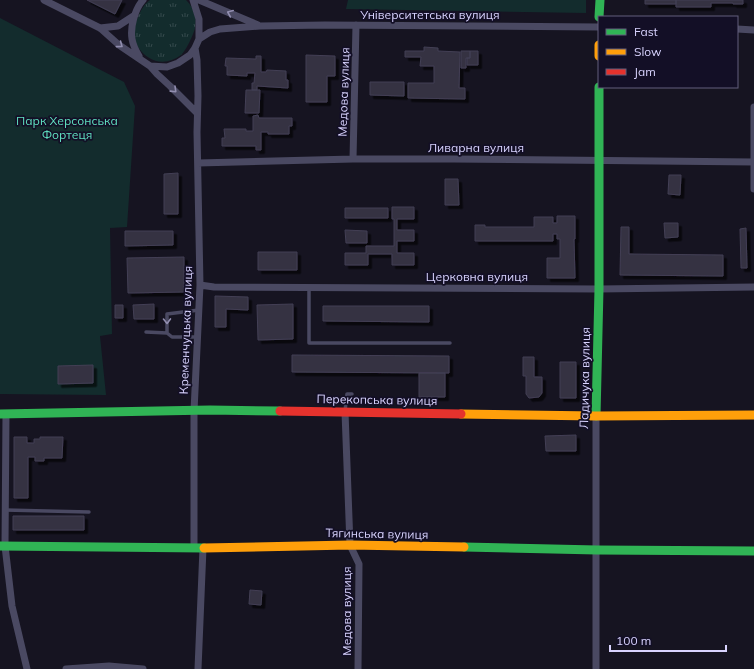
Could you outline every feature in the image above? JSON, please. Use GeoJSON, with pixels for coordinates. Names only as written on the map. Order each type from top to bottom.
{"type":"FeatureCollection","features":[{"type":"Feature","properties":{"kind":"street"},"geometry":{"type":"LineString","coordinates":[[44,0],[100,28],[119,45],[150,66],[197,113]]}},
{"type":"Feature","properties":{"kind":"street"},"geometry":{"type":"LineString","coordinates":[[142,60],[136,51],[132,38],[135,15],[143,0]]}},
{"type":"Feature","properties":{"kind":"street"},"geometry":{"type":"LineString","coordinates":[[150,66],[167,66],[178,63],[190,55],[195,48],[199,39],[199,19],[193,0]]}},
{"type":"Feature","properties":{"kind":"street","name":"Університетська вулиця"},"geometry":{"type":"LineString","coordinates":[[199,0],[260,26]]}},
{"type":"Feature","properties":{"kind":"street"},"geometry":{"type":"LineString","coordinates":[[599,16],[600,0]]}},
{"type":"Feature","properties":{"kind":"street"},"geometry":{"type":"LineString","coordinates":[[100,28],[118,26],[135,15]]}},
{"type":"Feature","properties":{"kind":"street","name":"Університетська вулиця"},"geometry":{"type":"LineString","coordinates":[[199,39],[210,32],[220,29],[260,26],[356,25],[598,27]]}},
{"type":"Feature","properties":{"kind":"street","name":"Медова вулиця"},"geometry":{"type":"LineString","coordinates":[[353,159],[356,25]]}},
{"type":"Feature","properties":{"kind":"street"},"geometry":{"type":"LineString","coordinates":[[738,30],[754,30]]}},
{"type":"Feature","properties":{"kind":"street","name":"Кременчуцька вулиця"},"geometry":{"type":"LineString","coordinates":[[195,48],[197,60],[198,96],[200,285],[194,411],[198,548],[198,669]]}},
{"type":"Feature","properties":{"kind":"street","name":"Ладичука вулиця"},"geometry":{"type":"LineString","coordinates":[[596,669],[596,416],[599,289],[599,88]]}},
{"type":"Feature","properties":{"kind":"street"},"geometry":{"type":"LineString","coordinates":[[754,107],[754,189]]}},
{"type":"Feature","properties":{"kind":"street","name":"Ливарна вулиця"},"geometry":{"type":"LineString","coordinates":[[198,163],[353,159],[754,162]]}},
{"type":"Feature","properties":{"kind":"street","name":"Церковна вулиця"},"geometry":{"type":"LineString","coordinates":[[200,285],[599,289],[754,287]]}},
{"type":"Feature","properties":{"kind":"street","name":"Перекопська вулиця"},"geometry":{"type":"LineString","coordinates":[[3,414],[194,411],[596,416],[754,415]]}},
{"type":"Feature","properties":{"kind":"street","name":"Медова вулиця"},"geometry":{"type":"LineString","coordinates":[[345,412],[350,545],[359,564],[358,669]]}},
{"type":"Feature","properties":{"kind":"street"},"geometry":{"type":"LineString","coordinates":[[3,414],[6,510],[3,546],[12,606],[27,669]]}},
{"type":"Feature","properties":{"kind":"street","name":"Тягинська вулиця"},"geometry":{"type":"LineString","coordinates":[[3,546],[198,548],[350,545],[597,550],[754,551]]}},
{"type":"Feature","properties":{"kind":"street"},"geometry":{"type":"LineString","coordinates":[[66,669],[109,666],[143,669]]}},
{"type":"Feature","properties":{"kind":"lane"},"geometry":{"type":"LineString","coordinates":[[309,287],[309,343],[450,343]]}},
{"type":"Feature","properties":{"kind":"lane"},"geometry":{"type":"LineString","coordinates":[[167,333],[167,314],[199,310]]}},
{"type":"Feature","properties":{"kind":"lane"},"geometry":{"type":"LineString","coordinates":[[146,332],[167,333],[172,337],[198,337]]}},
{"type":"Feature","properties":{"kind":"lane"},"geometry":{"type":"LineString","coordinates":[[345,412],[346,394],[352,394]]}},
{"type":"Feature","properties":{"kind":"lane"},"geometry":{"type":"LineString","coordinates":[[6,510],[89,512]]}},
{"type":"Feature","properties":{"kind":"green space"},"geometry":{"type":"Polygon","coordinates":[[[150,0],[186,0],[194,11],[196,20],[195,29],[185,51],[175,59],[163,62],[152,59],[142,52],[135,42],[134,31],[137,19],[146,3],[150,0]]]}},
{"type":"Feature","properties":{"kind":"green space"},"geometry":{"type":"Polygon","coordinates":[[[348,0],[586,0],[586,13],[346,9],[348,0]]]}},
{"type":"Feature","properties":{"kind":"green space","name":"Парк Херсонська Фортеця"},"geometry":{"type":"Polygon","coordinates":[[[0,18],[124,82],[135,106],[127,227],[110,228],[112,334],[100,336],[106,395],[0,394],[0,18]]]}},
{"type":"Feature","properties":{"kind":"building"},"geometry":{"type":"Polygon","coordinates":[[[87,0],[122,0],[115,14],[87,0]]]}},
{"type":"Feature","properties":{"kind":"building"},"geometry":{"type":"Polygon","coordinates":[[[645,0],[676,0],[676,4],[645,4],[645,0]]]}},
{"type":"Feature","properties":{"kind":"building"},"geometry":{"type":"Polygon","coordinates":[[[676,0],[743,0],[743,4],[711,3],[711,7],[676,7],[676,0]]]}},
{"type":"Feature","properties":{"kind":"building"},"geometry":{"type":"Polygon","coordinates":[[[424,47],[438,48],[438,51],[460,52],[459,88],[465,88],[465,99],[408,98],[408,83],[434,83],[434,66],[420,66],[421,57],[405,57],[405,51],[424,51],[424,47]]]}},
{"type":"Feature","properties":{"kind":"building"},"geometry":{"type":"Polygon","coordinates":[[[461,51],[470,51],[470,58],[466,58],[466,68],[461,68],[461,51]]]}},
{"type":"Feature","properties":{"kind":"building"},"geometry":{"type":"Polygon","coordinates":[[[470,51],[478,51],[478,65],[467,65],[467,58],[470,58],[470,51]]]}},
{"type":"Feature","properties":{"kind":"building"},"geometry":{"type":"Polygon","coordinates":[[[306,55],[335,56],[335,76],[327,76],[327,102],[306,102],[306,55]]]}},
{"type":"Feature","properties":{"kind":"building"},"geometry":{"type":"Polygon","coordinates":[[[256,56],[261,56],[261,72],[266,72],[267,70],[286,71],[288,88],[257,86],[257,90],[252,90],[252,83],[254,83],[255,73],[247,73],[247,76],[227,75],[227,66],[225,66],[226,58],[256,59],[256,56]]]}},
{"type":"Feature","properties":{"kind":"building"},"geometry":{"type":"Polygon","coordinates":[[[370,82],[404,82],[404,96],[370,95],[370,82]]]}},
{"type":"Feature","properties":{"kind":"building"},"geometry":{"type":"Polygon","coordinates":[[[246,90],[260,90],[259,113],[245,113],[246,90]]]}},
{"type":"Feature","properties":{"kind":"building"},"geometry":{"type":"Polygon","coordinates":[[[258,115],[259,118],[292,118],[292,126],[289,126],[289,134],[268,134],[268,132],[261,132],[261,150],[256,150],[256,146],[222,146],[222,138],[225,138],[224,129],[246,129],[246,131],[253,131],[253,116],[258,115]]]}},
{"type":"Feature","properties":{"kind":"building"},"geometry":{"type":"Polygon","coordinates":[[[178,173],[178,214],[164,214],[164,174],[178,173]]]}},
{"type":"Feature","properties":{"kind":"building"},"geometry":{"type":"Polygon","coordinates":[[[669,175],[681,175],[680,195],[668,194],[669,175]]]}},
{"type":"Feature","properties":{"kind":"building"},"geometry":{"type":"Polygon","coordinates":[[[445,179],[458,179],[459,205],[445,205],[445,179]]]}},
{"type":"Feature","properties":{"kind":"building"},"geometry":{"type":"Polygon","coordinates":[[[392,207],[414,207],[414,219],[397,219],[397,230],[414,230],[414,241],[397,241],[397,253],[414,253],[414,265],[392,265],[392,254],[368,254],[368,265],[345,265],[345,253],[366,253],[366,246],[394,246],[394,219],[392,219],[392,207]]]}},
{"type":"Feature","properties":{"kind":"building"},"geometry":{"type":"Polygon","coordinates":[[[345,208],[388,208],[388,218],[345,218],[345,208]]]}},
{"type":"Feature","properties":{"kind":"building"},"geometry":{"type":"Polygon","coordinates":[[[557,216],[575,216],[575,278],[547,278],[547,258],[560,258],[560,239],[557,239],[557,234],[553,234],[553,241],[475,241],[475,225],[485,225],[485,227],[534,227],[534,217],[553,217],[553,223],[557,223],[557,216]]]}},
{"type":"Feature","properties":{"kind":"building"},"geometry":{"type":"Polygon","coordinates":[[[664,223],[678,223],[678,237],[665,238],[664,223]]]}},
{"type":"Feature","properties":{"kind":"building"},"geometry":{"type":"Polygon","coordinates":[[[621,227],[629,227],[629,254],[723,255],[723,276],[620,275],[621,227]]]}},
{"type":"Feature","properties":{"kind":"building"},"geometry":{"type":"Polygon","coordinates":[[[746,228],[747,268],[741,268],[740,229],[746,228]]]}},
{"type":"Feature","properties":{"kind":"building"},"geometry":{"type":"Polygon","coordinates":[[[345,230],[367,231],[367,243],[346,243],[345,230]]]}},
{"type":"Feature","properties":{"kind":"building"},"geometry":{"type":"Polygon","coordinates":[[[125,231],[173,231],[173,245],[125,246],[125,231]]]}},
{"type":"Feature","properties":{"kind":"building"},"geometry":{"type":"Polygon","coordinates":[[[258,252],[297,252],[297,270],[258,270],[258,252]]]}},
{"type":"Feature","properties":{"kind":"building"},"geometry":{"type":"Polygon","coordinates":[[[184,257],[184,292],[128,293],[127,258],[184,257]]]}},
{"type":"Feature","properties":{"kind":"building"},"geometry":{"type":"Polygon","coordinates":[[[215,296],[248,297],[248,310],[226,309],[226,327],[215,327],[215,296]]]}},
{"type":"Feature","properties":{"kind":"building"},"geometry":{"type":"Polygon","coordinates":[[[154,304],[154,319],[134,319],[133,305],[154,304]]]}},
{"type":"Feature","properties":{"kind":"building"},"geometry":{"type":"Polygon","coordinates":[[[293,304],[293,339],[258,340],[257,305],[293,304]]]}},
{"type":"Feature","properties":{"kind":"building"},"geometry":{"type":"Polygon","coordinates":[[[115,305],[123,305],[123,318],[115,318],[115,305]]]}},
{"type":"Feature","properties":{"kind":"building"},"geometry":{"type":"Polygon","coordinates":[[[323,306],[429,306],[429,322],[323,321],[323,306]]]}},
{"type":"Feature","properties":{"kind":"building"},"geometry":{"type":"Polygon","coordinates":[[[292,355],[449,356],[449,373],[292,372],[292,355]]]}},
{"type":"Feature","properties":{"kind":"building"},"geometry":{"type":"Polygon","coordinates":[[[523,357],[534,357],[534,377],[542,377],[542,393],[539,397],[529,398],[526,394],[526,376],[523,376],[523,357]]]}},
{"type":"Feature","properties":{"kind":"building"},"geometry":{"type":"Polygon","coordinates":[[[560,362],[576,362],[576,398],[560,398],[560,362]]]}},
{"type":"Feature","properties":{"kind":"building"},"geometry":{"type":"Polygon","coordinates":[[[93,365],[93,383],[58,384],[58,366],[93,365]]]}},
{"type":"Feature","properties":{"kind":"building"},"geometry":{"type":"Polygon","coordinates":[[[419,373],[445,373],[445,397],[419,397],[419,373]]]}},
{"type":"Feature","properties":{"kind":"building"},"geometry":{"type":"Polygon","coordinates":[[[576,435],[576,451],[546,451],[545,436],[576,435]]]}},
{"type":"Feature","properties":{"kind":"building"},"geometry":{"type":"Polygon","coordinates":[[[14,437],[27,437],[27,443],[34,443],[34,439],[40,439],[40,437],[63,437],[62,458],[44,458],[44,461],[35,461],[35,457],[28,457],[28,498],[14,498],[14,437]]]}},
{"type":"Feature","properties":{"kind":"building"},"geometry":{"type":"Polygon","coordinates":[[[13,516],[84,516],[84,530],[13,530],[13,516]]]}},
{"type":"Feature","properties":{"kind":"building"},"geometry":{"type":"Polygon","coordinates":[[[250,590],[262,591],[261,605],[249,604],[250,590]]]}},
{"type":"Feature","properties":{"kind":"traffic: fast"},"geometry":{"type":"LineString","coordinates":[[599,16],[600,0]]}},
{"type":"Feature","properties":{"kind":"traffic: fast"},"geometry":{"type":"LineString","coordinates":[[596,416],[599,289],[599,88]]}},
{"type":"Feature","properties":{"kind":"traffic: fast"},"geometry":{"type":"LineString","coordinates":[[0,414],[210,410],[280,411]]}},
{"type":"Feature","properties":{"kind":"traffic: fast"},"geometry":{"type":"LineString","coordinates":[[0,546],[204,548]]}},
{"type":"Feature","properties":{"kind":"traffic: fast"},"geometry":{"type":"LineString","coordinates":[[464,547],[754,551]]}},
{"type":"Feature","properties":{"kind":"traffic: slow"},"geometry":{"type":"LineString","coordinates":[[461,414],[596,416],[754,415]]}},
{"type":"Feature","properties":{"kind":"traffic: slow"},"geometry":{"type":"LineString","coordinates":[[204,548],[350,545],[464,547]]}},
{"type":"Feature","properties":{"kind":"traffic: jam"},"geometry":{"type":"LineString","coordinates":[[280,411],[461,414]]}}]}
